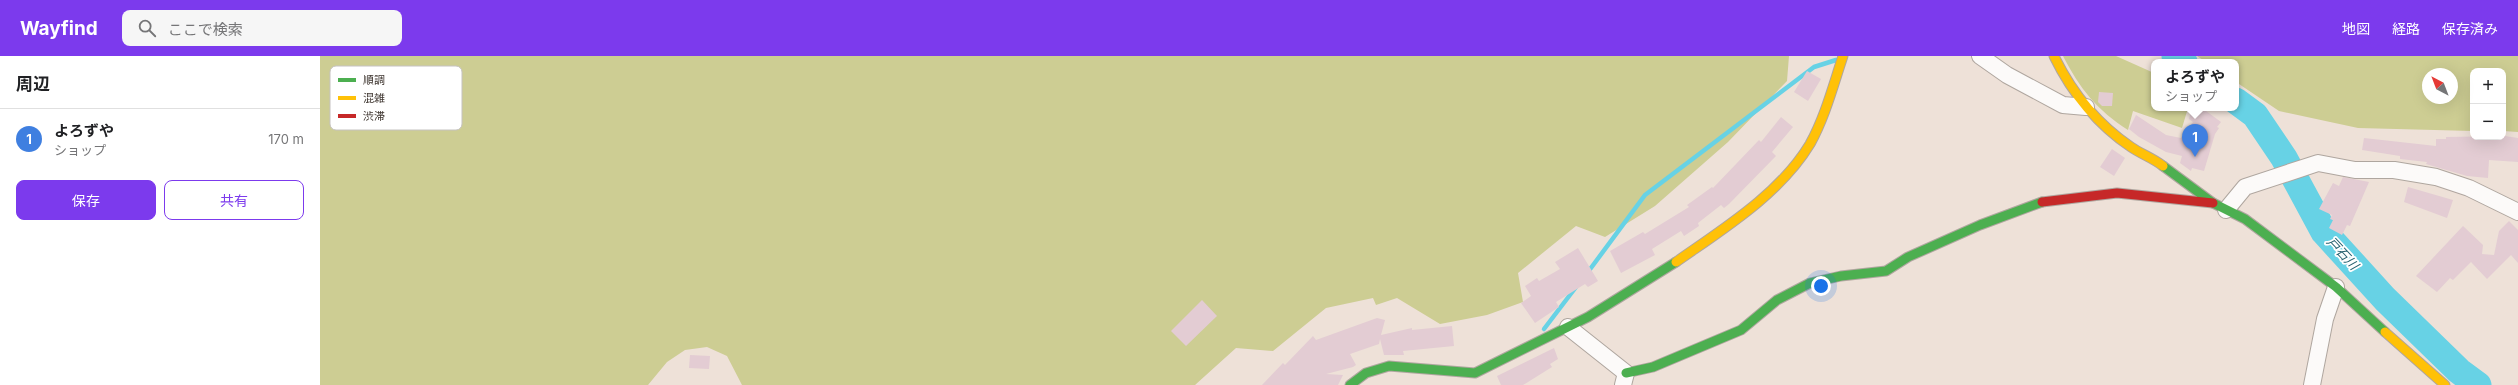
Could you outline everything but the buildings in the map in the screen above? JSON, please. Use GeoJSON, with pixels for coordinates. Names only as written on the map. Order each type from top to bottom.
{"type":"FeatureCollection","features":[{"type":"Feature","properties":{"kind":"street"},"geometry":{"type":"LineString","coordinates":[[1350,385],[1366,373],[1389,366],[1475,373],[1588,317],[1671,265],[1750,210],[1783,177],[1809,145],[1824,115],[1843,56]]}},
{"type":"Feature","properties":{"kind":"street"},"geometry":{"type":"LineString","coordinates":[[1980,56],[2007,75],[2063,105],[2086,107]]}},
{"type":"Feature","properties":{"kind":"street"},"geometry":{"type":"LineString","coordinates":[[2054,56],[2064,77],[2086,107],[2106,128],[2132,148],[2156,161],[2219,206],[2245,219],[2336,287],[2415,360],[2445,385]]}},
{"type":"Feature","properties":{"kind":"street"},"geometry":{"type":"LineString","coordinates":[[1568,327],[1624,379],[1741,330],[1776,300],[1810,283],[1841,276],[1886,271],[1908,257],[1928,250],[1980,225],[2042,202],[2118,192],[2219,206],[2245,187],[2318,163],[2356,170],[2394,170],[2436,177],[2469,188],[2518,212]]}},
{"type":"Feature","properties":{"kind":"street"},"geometry":{"type":"LineString","coordinates":[[2312,385],[2325,319],[2336,287]]}},
{"type":"Feature","properties":{"kind":"green space"},"geometry":{"type":"Polygon","coordinates":[[[320,56],[1789,56],[1787,81],[1728,142],[1655,206],[1605,237],[1576,226],[1518,273],[1523,302],[1487,315],[1440,324],[1397,298],[1376,305],[1373,298],[1326,308],[1273,351],[1236,348],[1195,385],[742,385],[727,356],[707,347],[685,350],[667,362],[648,385],[320,385],[320,56]]]}},
{"type":"Feature","properties":{"kind":"green space"},"geometry":{"type":"Polygon","coordinates":[[[2063,56],[2116,56],[2151,72],[2151,111],[2187,111],[2182,128],[2133,111],[2128,130],[2107,115],[2090,98],[2069,68],[2063,56]]]}},
{"type":"Feature","properties":{"kind":"green space"},"geometry":{"type":"Polygon","coordinates":[[[2197,56],[2518,56],[2518,132],[2506,131],[2506,68],[2470,68],[2470,131],[2358,128],[2279,111],[2239,84],[2239,59],[2202,59],[2197,56]]]}},
{"type":"Feature","properties":{"kind":"waterway","name":"戸石川"},"geometry":{"type":"LineString","coordinates":[[2175,56],[2180,59]]}},
{"type":"Feature","properties":{"kind":"waterway"},"geometry":{"type":"LineString","coordinates":[[1588,272],[1645,195],[1814,67],[1836,60]]}},
{"type":"Feature","properties":{"kind":"waterway","name":"戸石川"},"geometry":{"type":"LineString","coordinates":[[2239,103],[2255,115],[2284,158],[2324,232],[2385,299],[2459,371],[2478,385]]}},
{"type":"Feature","properties":{"kind":"waterway"},"geometry":{"type":"LineString","coordinates":[[1544,329],[1576,287]]}},
{"type":"Feature","properties":{"kind":"traffic: fast"},"geometry":{"type":"LineString","coordinates":[[2163,166],[2213,203],[2245,219],[2336,287],[2385,332]]}},
{"type":"Feature","properties":{"kind":"traffic: fast"},"geometry":{"type":"LineString","coordinates":[[1626,373],[1653,367],[1741,330],[1777,300],[1810,283],[1841,276],[1886,271],[1908,257],[1980,225],[2042,202]]}},
{"type":"Feature","properties":{"kind":"traffic: fast"},"geometry":{"type":"LineString","coordinates":[[1350,385],[1366,373],[1389,366],[1475,373],[1588,317],[1676,262]]}},
{"type":"Feature","properties":{"kind":"traffic: slow"},"geometry":{"type":"LineString","coordinates":[[1676,262],[1731,223],[1767,195],[1798,162],[1810,144],[1820,123],[1843,56]]}},
{"type":"Feature","properties":{"kind":"traffic: slow"},"geometry":{"type":"LineString","coordinates":[[2054,56],[2077,95],[2096,118],[2131,147],[2163,166]]}},
{"type":"Feature","properties":{"kind":"traffic: slow"},"geometry":{"type":"LineString","coordinates":[[2385,332],[2445,385]]}},
{"type":"Feature","properties":{"kind":"traffic: jam"},"geometry":{"type":"LineString","coordinates":[[2042,202],[2117,193],[2213,203]]}},
{"type":"Feature","properties":{"kind":"place","name":"よろずや"},"geometry":{"type":"Point","coordinates":[2195,157]}}]}
